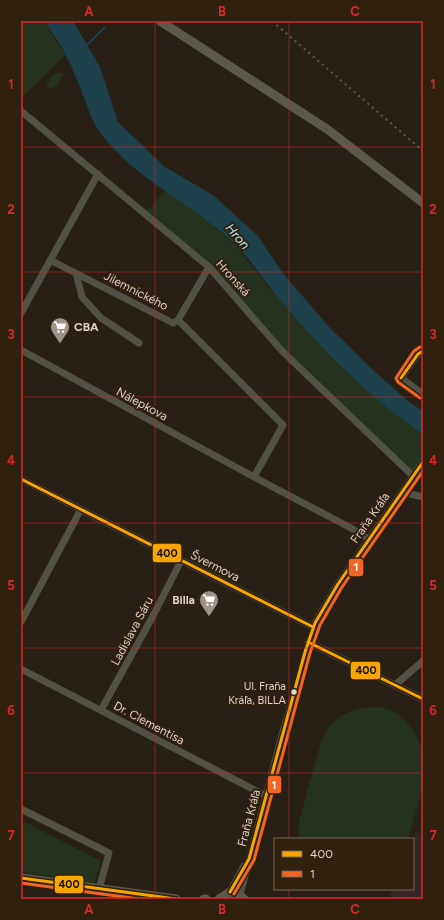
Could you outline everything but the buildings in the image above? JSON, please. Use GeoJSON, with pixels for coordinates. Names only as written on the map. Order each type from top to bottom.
{"type":"FeatureCollection","features":[{"type":"Feature","properties":{"kind":"main road"},"geometry":{"type":"LineString","coordinates":[[160,21],[327,129],[423,203]]}},
{"type":"Feature","properties":{"kind":"main road"},"geometry":{"type":"LineString","coordinates":[[21,880],[176,899]]}},
{"type":"Feature","properties":{"kind":"main road"},"geometry":{"type":"LineString","coordinates":[[219,899],[222,895],[230,892],[242,897]]}},
{"type":"Feature","properties":{"kind":"street","name":"Hronská"},"geometry":{"type":"LineString","coordinates":[[21,111],[209,267],[282,351],[413,476]]}},
{"type":"Feature","properties":{"kind":"street"},"geometry":{"type":"LineString","coordinates":[[21,313],[98,174]]}},
{"type":"Feature","properties":{"kind":"street","name":"Jilemnického"},"geometry":{"type":"LineString","coordinates":[[50,260],[173,323],[178,320],[209,267]]}},
{"type":"Feature","properties":{"kind":"street"},"geometry":{"type":"LineString","coordinates":[[76,273],[82,297],[101,318],[139,343]]}},
{"type":"Feature","properties":{"kind":"street"},"geometry":{"type":"LineString","coordinates":[[178,320],[282,426],[254,477]]}},
{"type":"Feature","properties":{"kind":"street","name":"Nálepkova"},"geometry":{"type":"LineString","coordinates":[[21,350],[369,539]]}},
{"type":"Feature","properties":{"kind":"street"},"geometry":{"type":"LineString","coordinates":[[423,351],[418,354],[401,378],[423,394]]}},
{"type":"Feature","properties":{"kind":"street","name":"Fraňa Kráľa"},"geometry":{"type":"LineString","coordinates":[[242,897],[249,860],[313,627],[338,584],[423,462]]}},
{"type":"Feature","properties":{"kind":"street","name":"Švermova"},"geometry":{"type":"LineString","coordinates":[[21,479],[313,627]]}},
{"type":"Feature","properties":{"kind":"street"},"geometry":{"type":"LineString","coordinates":[[402,492],[423,497]]}},
{"type":"Feature","properties":{"kind":"street"},"geometry":{"type":"LineString","coordinates":[[21,622],[24,608],[80,509]]}},
{"type":"Feature","properties":{"kind":"street","name":"Ladislava Sáru"},"geometry":{"type":"LineString","coordinates":[[101,710],[153,616],[180,560]]}},
{"type":"Feature","properties":{"kind":"street"},"geometry":{"type":"LineString","coordinates":[[308,642],[423,699]]}},
{"type":"Feature","properties":{"kind":"street"},"geometry":{"type":"LineString","coordinates":[[395,685],[423,661]]}},
{"type":"Feature","properties":{"kind":"street","name":"Dr. Clementisa"},"geometry":{"type":"LineString","coordinates":[[21,669],[266,796]]}},
{"type":"Feature","properties":{"kind":"street"},"geometry":{"type":"LineString","coordinates":[[21,809],[108,852],[98,889]]}},
{"type":"Feature","properties":{"kind":"street","name":"Fraňa Kráľa"},"geometry":{"type":"LineString","coordinates":[[230,892],[249,860]]}},
{"type":"Feature","properties":{"kind":"shaded area"},"geometry":{"type":"Polygon","coordinates":[[[415,832],[423,834],[423,899],[390,899],[391,890],[414,890],[413,838],[415,832]]]}},
{"type":"Feature","properties":{"kind":"green space"},"geometry":{"type":"Polygon","coordinates":[[[21,21],[43,21],[66,55],[21,98],[21,21]]]}},
{"type":"Feature","properties":{"kind":"green space"},"geometry":{"type":"Polygon","coordinates":[[[57,73],[62,73],[60,81],[57,85],[50,89],[46,85],[52,76],[57,73]]]}},
{"type":"Feature","properties":{"kind":"green space"},"geometry":{"type":"Polygon","coordinates":[[[166,190],[210,222],[236,246],[268,287],[350,375],[423,434],[423,462],[413,476],[282,351],[209,267],[145,213],[166,190]]]}},
{"type":"Feature","properties":{"kind":"green space"},"geometry":{"type":"Polygon","coordinates":[[[369,707],[388,709],[399,715],[409,725],[417,738],[422,752],[424,766],[423,781],[408,838],[299,838],[299,821],[322,739],[338,718],[352,711],[369,707]]]}},
{"type":"Feature","properties":{"kind":"green space"},"geometry":{"type":"Polygon","coordinates":[[[21,820],[101,861],[94,884],[21,872],[21,820]]]}},
{"type":"Feature","properties":{"kind":"water","name":"Hron"},"geometry":{"type":"Polygon","coordinates":[[[43,21],[73,21],[100,67],[118,122],[165,167],[213,195],[258,236],[282,272],[329,327],[372,369],[409,402],[423,411],[423,434],[386,407],[333,358],[286,307],[237,246],[205,219],[136,170],[120,156],[98,130],[66,56],[56,38],[43,21]]]}},
{"type":"Feature","properties":{"kind":"waterway"},"geometry":{"type":"LineString","coordinates":[[87,45],[105,27]]}},
{"type":"Feature","properties":{"kind":"railway"},"geometry":{"type":"LineString","coordinates":[[272,21],[423,151]]}},
{"type":"Feature","properties":{"kind":"transit line","name":"1"},"geometry":{"type":"LineString","coordinates":[[420,347],[414,351],[396,378],[398,382],[420,398]]}},
{"type":"Feature","properties":{"kind":"transit line","name":"400"},"geometry":{"type":"LineString","coordinates":[[401,378],[418,354],[423,351]]}},
{"type":"Feature","properties":{"kind":"transit line","name":"400"},"geometry":{"type":"LineString","coordinates":[[230,892],[249,859],[305,652],[315,623],[338,584],[423,462]]}},
{"type":"Feature","properties":{"kind":"transit line","name":"1"},"geometry":{"type":"LineString","coordinates":[[234,894],[254,860],[310,653],[320,625],[342,587],[423,471]]}},
{"type":"Feature","properties":{"kind":"transit line","name":"400"},"geometry":{"type":"LineString","coordinates":[[21,479],[313,627]]}},
{"type":"Feature","properties":{"kind":"transit line","name":"400"},"geometry":{"type":"LineString","coordinates":[[308,642],[423,699]]}},
{"type":"Feature","properties":{"kind":"transit line","name":"400"},"geometry":{"type":"LineString","coordinates":[[21,878],[176,899]]}},
{"type":"Feature","properties":{"kind":"transit line","name":"1"},"geometry":{"type":"LineString","coordinates":[[21,883],[139,899]]}},
{"type":"Feature","properties":{"kind":"place","name":"CBA"},"geometry":{"type":"Point","coordinates":[60,344]}},
{"type":"Feature","properties":{"kind":"place","name":"Billa"},"geometry":{"type":"Point","coordinates":[209,617]}},
{"type":"Feature","properties":{"kind":"place","name":"Ul. Fraňa Kráľa, BILLA"},"geometry":{"type":"Point","coordinates":[294,692]}}]}
